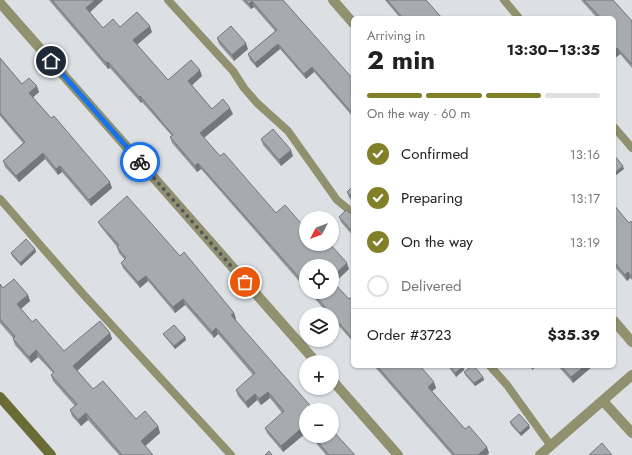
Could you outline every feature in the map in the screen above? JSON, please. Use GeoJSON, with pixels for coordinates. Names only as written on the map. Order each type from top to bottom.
{"type":"FeatureCollection","features":[{"type":"Feature","properties":{"kind":"street"},"geometry":{"type":"LineString","coordinates":[[333,0],[351,20]]}},
{"type":"Feature","properties":{"kind":"street"},"geometry":{"type":"LineString","coordinates":[[0,3],[310,355]]}},
{"type":"Feature","properties":{"kind":"street"},"geometry":{"type":"LineString","coordinates":[[616,323],[632,342]]}},
{"type":"Feature","properties":{"kind":"street"},"geometry":{"type":"LineString","coordinates":[[540,455],[632,375]]}},
{"type":"Feature","properties":{"kind":"street"},"geometry":{"type":"LineString","coordinates":[[339,388],[398,455]]}},
{"type":"Feature","properties":{"kind":"street"},"geometry":{"type":"LineString","coordinates":[[0,397],[51,455]]}},
{"type":"Feature","properties":{"kind":"street"},"geometry":{"type":"LineString","coordinates":[[603,401],[632,433]]}},
{"type":"Feature","properties":{"kind":"lane"},"geometry":{"type":"LineString","coordinates":[[168,0],[233,71],[244,88],[257,103],[288,131],[337,200],[351,211]]}},
{"type":"Feature","properties":{"kind":"lane"},"geometry":{"type":"LineString","coordinates":[[504,0],[517,16]]}},
{"type":"Feature","properties":{"kind":"lane"},"geometry":{"type":"LineString","coordinates":[[616,130],[632,148]]}},
{"type":"Feature","properties":{"kind":"lane"},"geometry":{"type":"LineString","coordinates":[[0,199],[83,294],[231,455]]}},
{"type":"Feature","properties":{"kind":"lane"},"geometry":{"type":"LineString","coordinates":[[492,368],[507,385],[551,446]]}},
{"type":"Feature","properties":{"kind":"building"},"geometry":{"type":"Polygon","coordinates":[[[52,0],[95,0],[86,8],[103,28],[113,19],[120,27],[137,12],[150,26],[133,40],[168,80],[191,60],[200,70],[188,81],[212,109],[223,99],[230,108],[200,133],[220,156],[224,153],[276,213],[285,205],[299,221],[299,251],[336,251],[347,263],[339,270],[339,259],[299,259],[299,277],[198,163],[195,166],[170,137],[173,135],[140,96],[139,97],[108,62],[106,63],[52,0]]]}},
{"type":"Feature","properties":{"kind":"building"},"geometry":{"type":"Polygon","coordinates":[[[245,0],[283,0],[351,77],[351,112],[312,67],[304,74],[278,44],[255,63],[248,54],[277,30],[252,1],[249,4],[245,0]]]}},
{"type":"Feature","properties":{"kind":"building"},"geometry":{"type":"Polygon","coordinates":[[[387,0],[426,0],[440,16],[401,16],[387,0]]]}},
{"type":"Feature","properties":{"kind":"building"},"geometry":{"type":"Polygon","coordinates":[[[584,0],[613,0],[632,21],[632,64],[617,48],[616,49],[616,16],[599,16],[584,0]]]}},
{"type":"Feature","properties":{"kind":"building"},"geometry":{"type":"Polygon","coordinates":[[[231,26],[246,43],[232,55],[217,38],[231,26]]]}},
{"type":"Feature","properties":{"kind":"building"},"geometry":{"type":"Polygon","coordinates":[[[0,58],[22,84],[29,78],[37,86],[29,93],[51,118],[54,116],[110,182],[89,200],[60,166],[56,169],[43,153],[16,176],[3,161],[25,142],[0,113],[0,58]]]}},
{"type":"Feature","properties":{"kind":"building"},"geometry":{"type":"Polygon","coordinates":[[[273,129],[291,150],[279,160],[261,139],[273,129]]]}},
{"type":"Feature","properties":{"kind":"building"},"geometry":{"type":"Polygon","coordinates":[[[616,157],[623,166],[616,171],[616,157]]]}},
{"type":"Feature","properties":{"kind":"building"},"geometry":{"type":"Polygon","coordinates":[[[351,188],[351,196],[347,192],[351,188]]]}},
{"type":"Feature","properties":{"kind":"building"},"geometry":{"type":"Polygon","coordinates":[[[127,196],[180,256],[184,252],[234,313],[231,315],[299,393],[299,395],[301,395],[308,403],[299,403],[299,430],[281,446],[265,428],[284,411],[268,392],[259,399],[255,394],[246,402],[236,390],[255,373],[216,328],[212,332],[183,299],[173,307],[146,276],[138,282],[121,263],[126,258],[117,247],[119,245],[98,222],[127,196]]]}},
{"type":"Feature","properties":{"kind":"building"},"geometry":{"type":"Polygon","coordinates":[[[616,207],[629,223],[631,221],[632,223],[632,277],[628,272],[625,275],[616,264],[616,207]]]}},
{"type":"Feature","properties":{"kind":"building"},"geometry":{"type":"Polygon","coordinates":[[[346,210],[351,213],[351,230],[339,217],[346,210]]]}},
{"type":"Feature","properties":{"kind":"building"},"geometry":{"type":"Polygon","coordinates":[[[26,239],[35,249],[20,263],[11,253],[26,239]]]}},
{"type":"Feature","properties":{"kind":"building"},"geometry":{"type":"Polygon","coordinates":[[[14,279],[28,295],[17,304],[32,322],[36,319],[64,351],[100,321],[110,333],[73,366],[93,389],[103,381],[136,419],[145,411],[158,426],[141,441],[153,455],[122,455],[86,413],[78,420],[70,410],[77,404],[51,375],[54,372],[36,350],[29,357],[13,339],[15,336],[0,319],[0,284],[3,288],[14,279]]]}},
{"type":"Feature","properties":{"kind":"building"},"geometry":{"type":"Polygon","coordinates":[[[339,288],[349,299],[351,298],[351,337],[339,323],[339,307],[325,307],[318,299],[339,299],[339,288]]]}},
{"type":"Feature","properties":{"kind":"building"},"geometry":{"type":"Polygon","coordinates":[[[174,325],[185,337],[174,346],[163,334],[174,325]]]}},
{"type":"Feature","properties":{"kind":"building"},"geometry":{"type":"Polygon","coordinates":[[[379,368],[422,368],[434,382],[428,387],[465,429],[469,426],[487,447],[478,455],[455,455],[379,368]]]}},
{"type":"Feature","properties":{"kind":"building"},"geometry":{"type":"Polygon","coordinates":[[[451,368],[462,368],[455,373],[451,368]]]}},
{"type":"Feature","properties":{"kind":"building"},"geometry":{"type":"Polygon","coordinates":[[[469,368],[476,368],[483,377],[474,383],[464,372],[469,368]]]}},
{"type":"Feature","properties":{"kind":"building"},"geometry":{"type":"Polygon","coordinates":[[[563,368],[582,368],[571,377],[563,368]]]}},
{"type":"Feature","properties":{"kind":"building"},"geometry":{"type":"Polygon","coordinates":[[[519,414],[529,425],[520,433],[510,422],[519,414]]]}},
{"type":"Feature","properties":{"kind":"building"},"geometry":{"type":"Polygon","coordinates":[[[339,438],[355,455],[329,455],[319,443],[339,443],[339,438]]]}},
{"type":"Feature","properties":{"kind":"building"},"geometry":{"type":"Polygon","coordinates":[[[602,443],[612,455],[589,455],[602,443]]]}},
{"type":"Feature","properties":{"kind":"building"},"geometry":{"type":"Polygon","coordinates":[[[269,451],[272,455],[265,455],[269,451]]]}},
{"type":"Feature","properties":{"kind":"way so far"},"geometry":{"type":"LineString","coordinates":[[140,162],[245,282]]}},
{"type":"Feature","properties":{"kind":"route"},"geometry":{"type":"LineString","coordinates":[[51,61],[140,162]]}}]}
